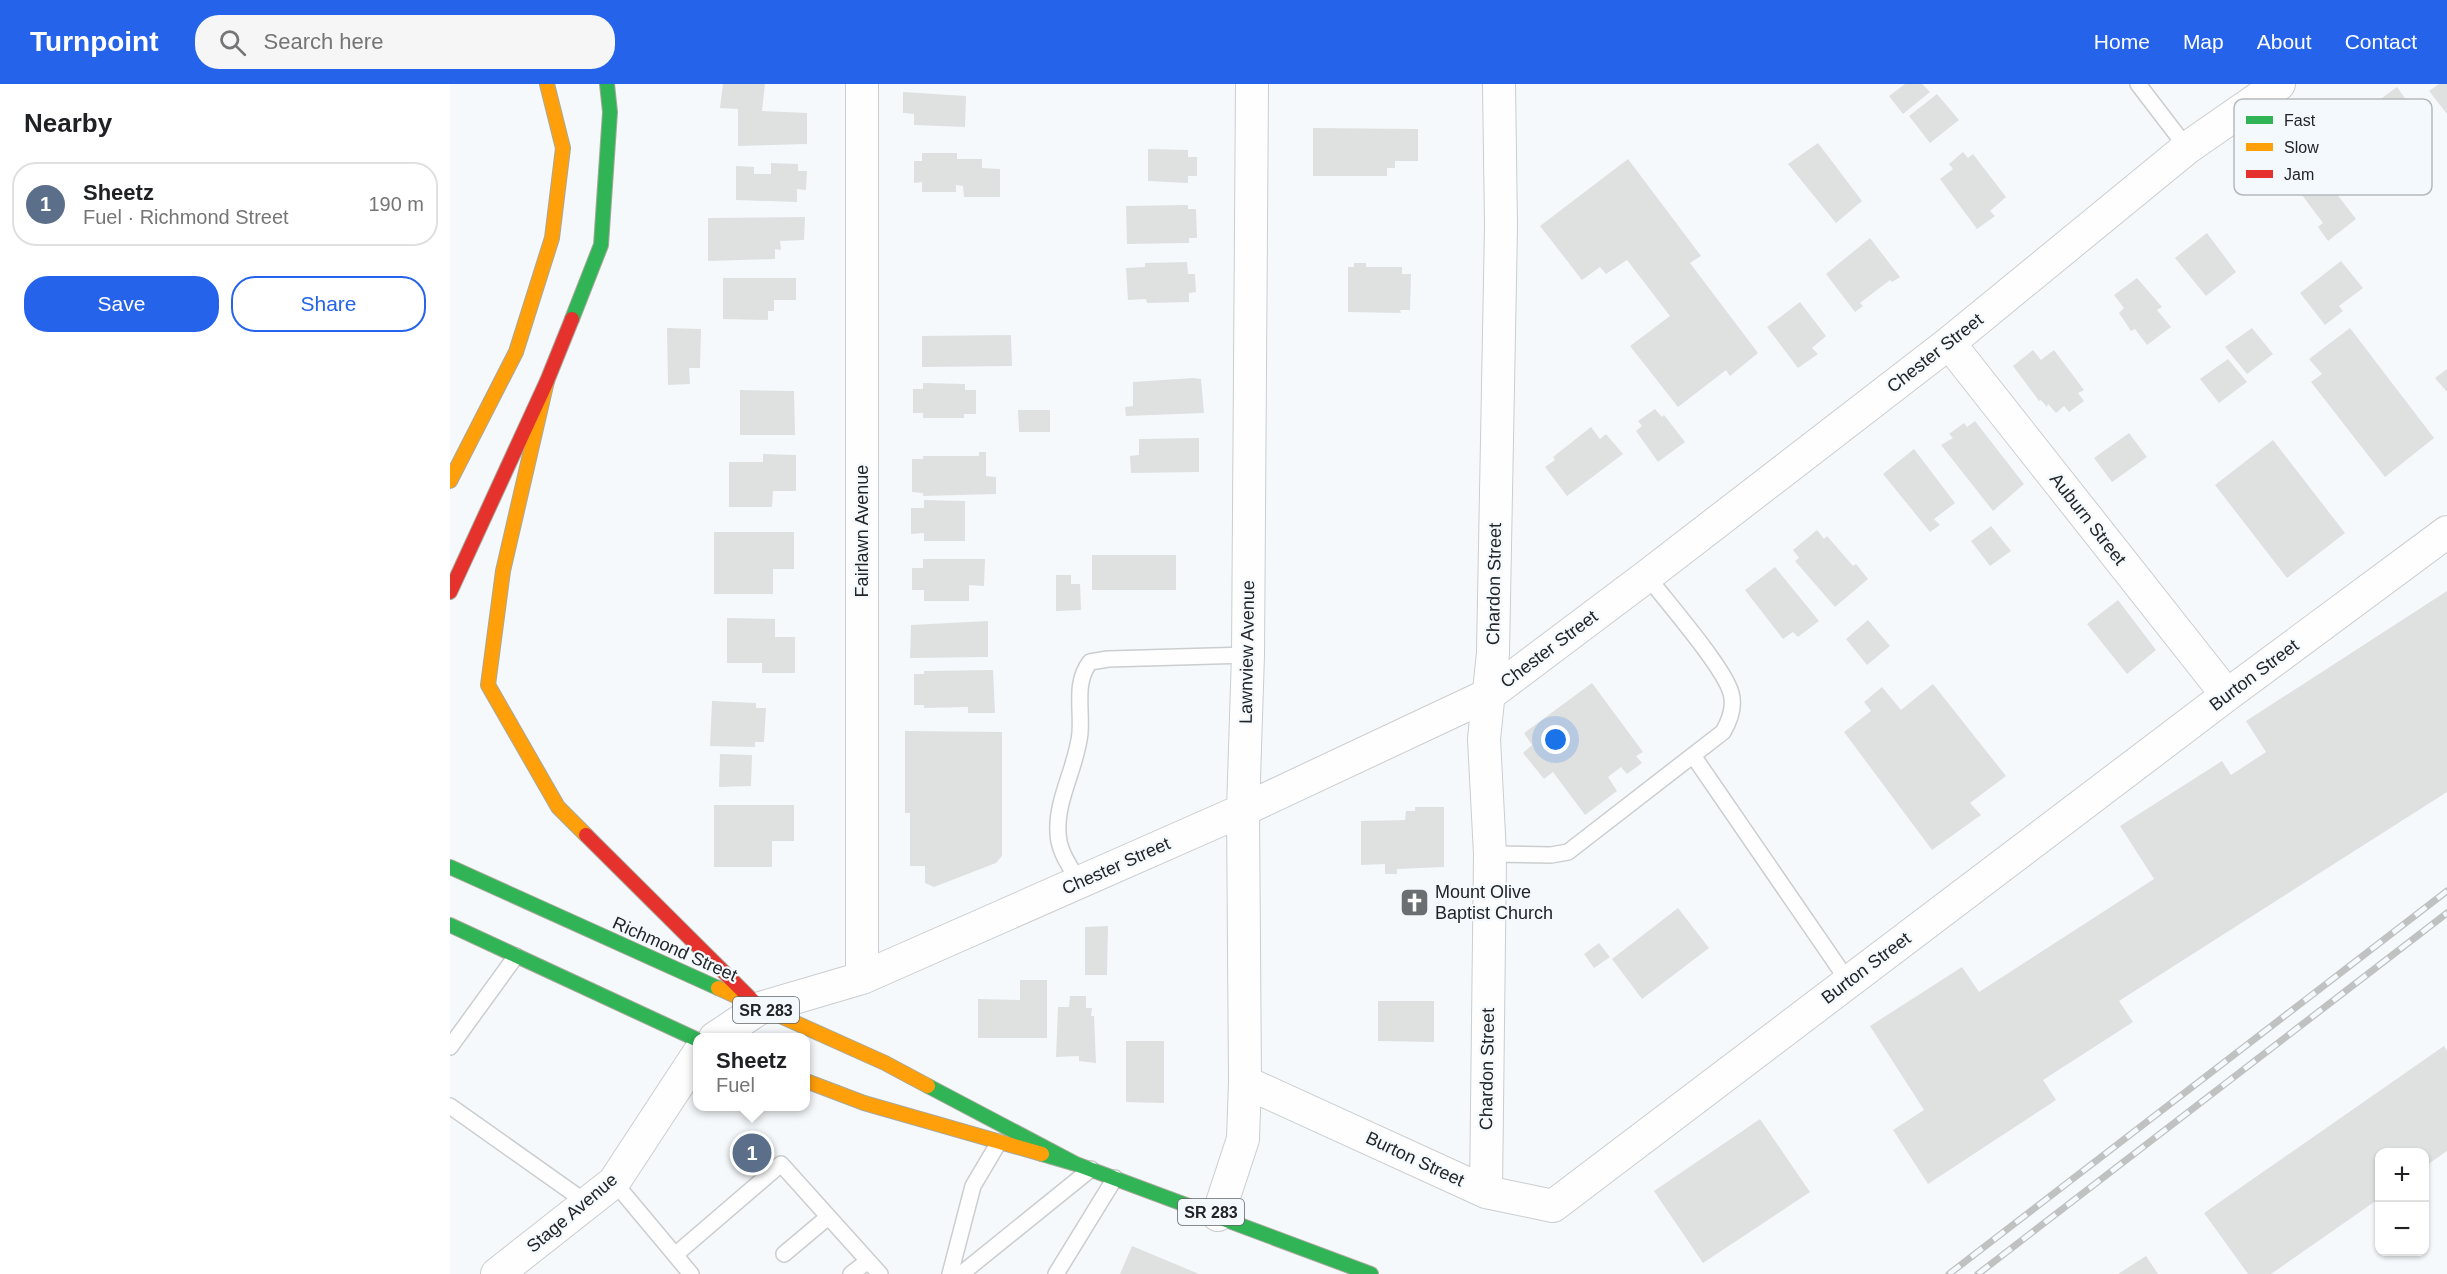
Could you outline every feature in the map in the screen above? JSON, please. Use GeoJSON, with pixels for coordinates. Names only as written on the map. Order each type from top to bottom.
{"type":"FeatureCollection","features":[{"type":"Feature","properties":{"kind":"main road"},"geometry":{"type":"LineString","coordinates":[[450,481],[516,352],[552,238],[563,148],[547,84]]}},
{"type":"Feature","properties":{"kind":"main road"},"geometry":{"type":"LineString","coordinates":[[450,592],[547,381],[601,245],[610,112],[607,84]]}},
{"type":"Feature","properties":{"kind":"main road"},"geometry":{"type":"LineString","coordinates":[[547,381],[503,571],[488,685],[558,807],[760,1008]]}},
{"type":"Feature","properties":{"kind":"main road"},"geometry":{"type":"LineString","coordinates":[[450,468],[463,454]]}},
{"type":"Feature","properties":{"kind":"main road","name":"Richmond Street"},"geometry":{"type":"LineString","coordinates":[[450,867],[885,1063],[1076,1164]]}},
{"type":"Feature","properties":{"kind":"main road"},"geometry":{"type":"LineString","coordinates":[[450,925],[693,1038]]}},
{"type":"Feature","properties":{"kind":"main road","name":"Richmond Street"},"geometry":{"type":"LineString","coordinates":[[810,1083],[864,1103],[1076,1164],[1218,1215],[1342,1268],[1371,1274]]}},
{"type":"Feature","properties":{"kind":"street","name":"Fairlawn Avenue"},"geometry":{"type":"LineString","coordinates":[[862,84],[862,978]]}},
{"type":"Feature","properties":{"kind":"street","name":"Lawnview Avenue"},"geometry":{"type":"LineString","coordinates":[[1218,1215],[1243,1139],[1245,1082],[1243,810],[1248,655],[1252,84]]}},
{"type":"Feature","properties":{"kind":"street","name":"Chardon Street"},"geometry":{"type":"LineString","coordinates":[[1486,1192],[1490,854],[1484,739],[1490,694],[1493,641],[1500,238],[1499,84]]}},
{"type":"Feature","properties":{"kind":"street","name":"Chester Street"},"geometry":{"type":"LineString","coordinates":[[2257,99],[2279,84]]}},
{"type":"Feature","properties":{"kind":"street","name":"Chester Street"},"geometry":{"type":"LineString","coordinates":[[722,1033],[760,1008],[862,978],[1243,810],[1490,694],[1949,343],[2187,148],[2234,115]]}},
{"type":"Feature","properties":{"kind":"street","name":"Auburn Street"},"geometry":{"type":"LineString","coordinates":[[1949,343],[2226,695]]}},
{"type":"Feature","properties":{"kind":"street","name":"Burton Street"},"geometry":{"type":"LineString","coordinates":[[1245,1082],[1486,1192],[1553,1206],[2226,695],[2447,532]]}},
{"type":"Feature","properties":{"kind":"street","name":"Stage Avenue"},"geometry":{"type":"LineString","coordinates":[[497,1274],[614,1182],[693,1062]]}},
{"type":"Feature","properties":{"kind":"lane"},"geometry":{"type":"LineString","coordinates":[[2138,84],[2187,148]]}},
{"type":"Feature","properties":{"kind":"lane"},"geometry":{"type":"LineString","coordinates":[[1490,854],[1551,855],[1568,852],[1694,757],[1723,732],[1731,718],[1731,690],[1647,576]]}},
{"type":"Feature","properties":{"kind":"lane"},"geometry":{"type":"LineString","coordinates":[[1079,882],[1062,853],[1057,831],[1080,733],[1080,680],[1084,669],[1090,662],[1108,659],[1248,655]]}},
{"type":"Feature","properties":{"kind":"lane"},"geometry":{"type":"LineString","coordinates":[[1694,757],[1848,981]]}},
{"type":"Feature","properties":{"kind":"lane"},"geometry":{"type":"LineString","coordinates":[[450,1047],[516,956]]}},
{"type":"Feature","properties":{"kind":"lane"},"geometry":{"type":"LineString","coordinates":[[450,1106],[587,1203]]}},
{"type":"Feature","properties":{"kind":"lane"},"geometry":{"type":"LineString","coordinates":[[950,1274],[973,1186],[983,1165],[999,1142]]}},
{"type":"Feature","properties":{"kind":"lane"},"geometry":{"type":"LineString","coordinates":[[675,1255],[781,1164],[880,1274]]}},
{"type":"Feature","properties":{"kind":"lane"},"geometry":{"type":"LineString","coordinates":[[962,1274],[1091,1170]]}},
{"type":"Feature","properties":{"kind":"lane"},"geometry":{"type":"LineString","coordinates":[[1056,1274],[1114,1178]]}},
{"type":"Feature","properties":{"kind":"lane"},"geometry":{"type":"LineString","coordinates":[[614,1182],[688,1273]]}},
{"type":"Feature","properties":{"kind":"lane"},"geometry":{"type":"LineString","coordinates":[[784,1254],[828,1217]]}},
{"type":"Feature","properties":{"kind":"lane"},"geometry":{"type":"LineString","coordinates":[[851,1274],[868,1261]]}},
{"type":"Feature","properties":{"kind":"building"},"geometry":{"type":"Polygon","coordinates":[[[723,84],[765,84],[762,111],[807,113],[807,144],[738,146],[738,109],[720,108],[723,84]]]}},
{"type":"Feature","properties":{"kind":"building"},"geometry":{"type":"Polygon","coordinates":[[[1905,84],[1922,84],[1930,92],[1903,114],[1889,96],[1905,84]]]}},
{"type":"Feature","properties":{"kind":"building"},"geometry":{"type":"Polygon","coordinates":[[[2439,84],[2447,84],[2447,114],[2429,91],[2439,84]]]}},
{"type":"Feature","properties":{"kind":"building"},"geometry":{"type":"Polygon","coordinates":[[[2397,87],[2406,99],[2381,99],[2397,87]]]}},
{"type":"Feature","properties":{"kind":"building"},"geometry":{"type":"Polygon","coordinates":[[[903,92],[966,96],[965,127],[914,125],[914,114],[903,113],[903,92]]]}},
{"type":"Feature","properties":{"kind":"building"},"geometry":{"type":"Polygon","coordinates":[[[1937,94],[1959,120],[1930,143],[1909,116],[1937,94]]]}},
{"type":"Feature","properties":{"kind":"building"},"geometry":{"type":"Polygon","coordinates":[[[1313,128],[1418,129],[1418,161],[1395,161],[1395,168],[1387,168],[1387,176],[1313,176],[1313,128]]]}},
{"type":"Feature","properties":{"kind":"building"},"geometry":{"type":"Polygon","coordinates":[[[1818,143],[1862,201],[1836,223],[1788,164],[1818,143]]]}},
{"type":"Feature","properties":{"kind":"building"},"geometry":{"type":"Polygon","coordinates":[[[1148,149],[1188,150],[1188,157],[1197,157],[1197,176],[1188,176],[1188,183],[1148,181],[1148,149]]]}},
{"type":"Feature","properties":{"kind":"building"},"geometry":{"type":"Polygon","coordinates":[[[1963,152],[1968,158],[1973,154],[2006,197],[1990,211],[1995,216],[1977,229],[1940,179],[1953,169],[1949,164],[1963,152]]]}},
{"type":"Feature","properties":{"kind":"building"},"geometry":{"type":"Polygon","coordinates":[[[922,153],[957,153],[957,159],[982,159],[982,168],[1000,169],[1000,197],[964,197],[963,186],[956,185],[956,192],[922,192],[922,182],[914,183],[914,161],[922,161],[922,153]]]}},
{"type":"Feature","properties":{"kind":"building"},"geometry":{"type":"Polygon","coordinates":[[[1628,159],[1701,256],[1690,263],[1758,353],[1730,376],[1726,370],[1678,407],[1630,346],[1670,316],[1627,260],[1606,274],[1600,267],[1582,280],[1540,226],[1628,159]]]}},
{"type":"Feature","properties":{"kind":"building"},"geometry":{"type":"Polygon","coordinates":[[[771,163],[798,164],[798,171],[807,171],[806,190],[797,189],[797,202],[736,200],[736,166],[754,167],[754,174],[771,174],[771,163]]]}},
{"type":"Feature","properties":{"kind":"building"},"geometry":{"type":"Polygon","coordinates":[[[2302,195],[2338,195],[2356,219],[2328,241],[2318,227],[2323,223],[2302,195]]]}},
{"type":"Feature","properties":{"kind":"building"},"geometry":{"type":"Polygon","coordinates":[[[1188,205],[1188,209],[1196,209],[1197,238],[1189,238],[1189,243],[1127,244],[1126,206],[1188,205]]]}},
{"type":"Feature","properties":{"kind":"building"},"geometry":{"type":"Polygon","coordinates":[[[805,217],[804,240],[780,241],[781,250],[775,249],[775,259],[708,261],[708,218],[805,217]]]}},
{"type":"Feature","properties":{"kind":"building"},"geometry":{"type":"Polygon","coordinates":[[[2207,233],[2236,272],[2206,296],[2175,258],[2207,233]]]}},
{"type":"Feature","properties":{"kind":"building"},"geometry":{"type":"Polygon","coordinates":[[[1870,238],[1900,277],[1892,282],[1890,280],[1860,303],[1863,306],[1855,312],[1826,274],[1870,238]]]}},
{"type":"Feature","properties":{"kind":"building"},"geometry":{"type":"Polygon","coordinates":[[[2341,261],[2363,288],[2339,306],[2343,311],[2325,325],[2300,293],[2341,261]]]}},
{"type":"Feature","properties":{"kind":"building"},"geometry":{"type":"Polygon","coordinates":[[[1187,262],[1188,274],[1195,274],[1196,292],[1189,293],[1189,302],[1147,303],[1146,299],[1128,300],[1126,268],[1145,267],[1145,263],[1187,262]]]}},
{"type":"Feature","properties":{"kind":"building"},"geometry":{"type":"Polygon","coordinates":[[[1354,263],[1366,263],[1366,267],[1402,267],[1402,274],[1411,274],[1410,310],[1400,310],[1401,313],[1348,312],[1348,267],[1354,267],[1354,263]]]}},
{"type":"Feature","properties":{"kind":"building"},"geometry":{"type":"Polygon","coordinates":[[[723,278],[796,278],[796,300],[774,300],[774,311],[768,311],[768,320],[723,319],[723,278]]]}},
{"type":"Feature","properties":{"kind":"building"},"geometry":{"type":"Polygon","coordinates":[[[2137,278],[2162,307],[2157,310],[2171,327],[2147,345],[2135,329],[2131,331],[2119,313],[2124,308],[2114,295],[2137,278]]]}},
{"type":"Feature","properties":{"kind":"building"},"geometry":{"type":"Polygon","coordinates":[[[1800,302],[1826,336],[1812,348],[1818,354],[1798,368],[1767,327],[1800,302]]]}},
{"type":"Feature","properties":{"kind":"building"},"geometry":{"type":"Polygon","coordinates":[[[667,328],[701,329],[700,368],[689,368],[690,384],[668,385],[667,328]]]}},
{"type":"Feature","properties":{"kind":"building"},"geometry":{"type":"Polygon","coordinates":[[[2252,328],[2273,354],[2247,374],[2225,347],[2252,328]]]}},
{"type":"Feature","properties":{"kind":"building"},"geometry":{"type":"Polygon","coordinates":[[[2350,328],[2434,438],[2385,477],[2311,382],[2322,374],[2309,359],[2350,328]]]}},
{"type":"Feature","properties":{"kind":"building"},"geometry":{"type":"Polygon","coordinates":[[[1011,335],[1012,366],[922,367],[922,336],[1011,335]]]}},
{"type":"Feature","properties":{"kind":"building"},"geometry":{"type":"Polygon","coordinates":[[[2033,350],[2041,360],[2054,350],[2084,390],[2078,393],[2084,401],[2069,412],[2064,406],[2056,413],[2048,404],[2047,407],[2041,400],[2039,401],[2013,366],[2033,350]]]}},
{"type":"Feature","properties":{"kind":"building"},"geometry":{"type":"Polygon","coordinates":[[[2228,359],[2247,382],[2219,403],[2200,379],[2228,359]]]}},
{"type":"Feature","properties":{"kind":"building"},"geometry":{"type":"Polygon","coordinates":[[[2447,369],[2447,392],[2435,378],[2447,369]]]}},
{"type":"Feature","properties":{"kind":"building"},"geometry":{"type":"Polygon","coordinates":[[[1201,379],[1204,413],[1126,416],[1125,407],[1133,406],[1133,382],[1201,379]]]}},
{"type":"Feature","properties":{"kind":"building"},"geometry":{"type":"Polygon","coordinates":[[[923,383],[965,384],[965,390],[976,390],[976,414],[964,414],[964,418],[923,418],[923,413],[913,413],[913,389],[923,389],[923,383]]]}},
{"type":"Feature","properties":{"kind":"building"},"geometry":{"type":"Polygon","coordinates":[[[740,390],[794,391],[795,435],[740,435],[740,390]]]}},
{"type":"Feature","properties":{"kind":"building"},"geometry":{"type":"Polygon","coordinates":[[[1655,409],[1662,417],[1664,415],[1685,442],[1658,462],[1636,431],[1642,426],[1638,421],[1655,409]]]}},
{"type":"Feature","properties":{"kind":"building"},"geometry":{"type":"Polygon","coordinates":[[[1018,410],[1050,410],[1050,432],[1019,432],[1018,410]]]}},
{"type":"Feature","properties":{"kind":"building"},"geometry":{"type":"Polygon","coordinates":[[[1975,421],[2024,484],[1993,511],[1941,445],[1953,438],[1949,434],[1964,423],[1967,427],[1975,421]]]}},
{"type":"Feature","properties":{"kind":"building"},"geometry":{"type":"Polygon","coordinates":[[[1591,427],[1600,439],[1606,434],[1623,454],[1567,496],[1545,467],[1555,460],[1553,457],[1591,427]]]}},
{"type":"Feature","properties":{"kind":"building"},"geometry":{"type":"Polygon","coordinates":[[[2129,433],[2147,457],[2112,482],[2094,458],[2129,433]]]}},
{"type":"Feature","properties":{"kind":"building"},"geometry":{"type":"Polygon","coordinates":[[[1199,438],[1199,472],[1131,473],[1130,456],[1139,455],[1139,439],[1199,438]]]}},
{"type":"Feature","properties":{"kind":"building"},"geometry":{"type":"Polygon","coordinates":[[[2273,440],[2345,533],[2287,578],[2215,485],[2273,440]]]}},
{"type":"Feature","properties":{"kind":"building"},"geometry":{"type":"Polygon","coordinates":[[[1914,449],[1955,503],[1934,519],[1940,525],[1930,532],[1883,474],[1914,449]]]}},
{"type":"Feature","properties":{"kind":"building"},"geometry":{"type":"Polygon","coordinates":[[[979,452],[986,452],[986,476],[996,477],[996,494],[923,496],[923,493],[912,492],[912,459],[923,459],[923,456],[979,456],[979,452]]]}},
{"type":"Feature","properties":{"kind":"building"},"geometry":{"type":"Polygon","coordinates":[[[763,454],[796,455],[796,491],[773,491],[772,507],[729,507],[729,462],[763,462],[763,454]]]}},
{"type":"Feature","properties":{"kind":"building"},"geometry":{"type":"Polygon","coordinates":[[[924,500],[965,501],[965,541],[924,541],[924,533],[911,534],[911,508],[924,508],[924,500]]]}},
{"type":"Feature","properties":{"kind":"building"},"geometry":{"type":"Polygon","coordinates":[[[1991,526],[2011,551],[1990,566],[1971,541],[1991,526]]]}},
{"type":"Feature","properties":{"kind":"building"},"geometry":{"type":"Polygon","coordinates":[[[1817,530],[1824,539],[1827,536],[1853,566],[1856,564],[1868,579],[1835,607],[1795,561],[1799,558],[1793,550],[1817,530]]]}},
{"type":"Feature","properties":{"kind":"building"},"geometry":{"type":"Polygon","coordinates":[[[714,532],[794,532],[794,569],[773,569],[773,594],[714,594],[714,532]]]}},
{"type":"Feature","properties":{"kind":"building"},"geometry":{"type":"Polygon","coordinates":[[[1092,555],[1176,555],[1176,590],[1092,590],[1092,555]]]}},
{"type":"Feature","properties":{"kind":"building"},"geometry":{"type":"Polygon","coordinates":[[[923,559],[985,559],[984,586],[969,585],[969,601],[924,601],[924,590],[912,590],[912,568],[923,568],[923,559]]]}},
{"type":"Feature","properties":{"kind":"building"},"geometry":{"type":"Polygon","coordinates":[[[1775,567],[1819,621],[1798,637],[1793,632],[1783,639],[1745,590],[1775,567]]]}},
{"type":"Feature","properties":{"kind":"building"},"geometry":{"type":"Polygon","coordinates":[[[1056,575],[1071,575],[1071,584],[1080,584],[1081,610],[1056,611],[1056,575]]]}},
{"type":"Feature","properties":{"kind":"building"},"geometry":{"type":"Polygon","coordinates":[[[2447,591],[2447,792],[2119,1001],[2133,1022],[2043,1080],[2056,1100],[1928,1184],[1893,1130],[1924,1110],[1870,1026],[1962,967],[1979,992],[2154,879],[2120,826],[2222,761],[2231,775],[2266,752],[2246,721],[2447,591]]]}},
{"type":"Feature","properties":{"kind":"building"},"geometry":{"type":"Polygon","coordinates":[[[2118,600],[2156,650],[2127,674],[2087,624],[2118,600]]]}},
{"type":"Feature","properties":{"kind":"building"},"geometry":{"type":"Polygon","coordinates":[[[727,618],[775,619],[775,637],[795,637],[795,673],[762,673],[762,663],[727,663],[727,618]]]}},
{"type":"Feature","properties":{"kind":"building"},"geometry":{"type":"Polygon","coordinates":[[[1868,620],[1890,646],[1867,665],[1846,639],[1868,620]]]}},
{"type":"Feature","properties":{"kind":"building"},"geometry":{"type":"Polygon","coordinates":[[[988,621],[988,657],[910,658],[911,625],[988,621]]]}},
{"type":"Feature","properties":{"kind":"building"},"geometry":{"type":"Polygon","coordinates":[[[993,670],[995,713],[968,713],[968,707],[924,708],[924,705],[914,705],[914,674],[924,674],[924,671],[993,670]]]}},
{"type":"Feature","properties":{"kind":"building"},"geometry":{"type":"Polygon","coordinates":[[[1592,683],[1643,752],[1636,756],[1642,763],[1627,774],[1621,767],[1608,777],[1617,791],[1585,815],[1553,772],[1544,779],[1523,753],[1532,745],[1524,733],[1592,683]]]}},
{"type":"Feature","properties":{"kind":"building"},"geometry":{"type":"Polygon","coordinates":[[[1933,684],[2006,776],[1970,803],[1981,815],[1932,850],[1844,732],[1871,711],[1864,702],[1882,687],[1901,710],[1933,684]]]}},
{"type":"Feature","properties":{"kind":"building"},"geometry":{"type":"Polygon","coordinates":[[[712,701],[756,703],[756,708],[766,708],[764,742],[755,742],[755,747],[710,746],[712,701]]]}},
{"type":"Feature","properties":{"kind":"building"},"geometry":{"type":"Polygon","coordinates":[[[905,731],[1002,732],[1002,856],[996,863],[934,887],[925,883],[925,866],[910,866],[910,813],[905,813],[905,731]]]}},
{"type":"Feature","properties":{"kind":"building"},"geometry":{"type":"Polygon","coordinates":[[[720,754],[752,755],[751,786],[719,787],[720,754]]]}},
{"type":"Feature","properties":{"kind":"building"},"geometry":{"type":"Polygon","coordinates":[[[714,805],[794,805],[794,841],[772,841],[772,867],[714,867],[714,805]]]}},
{"type":"Feature","properties":{"kind":"building"},"geometry":{"type":"Polygon","coordinates":[[[1415,807],[1444,807],[1444,867],[1397,869],[1397,874],[1385,874],[1385,864],[1361,865],[1361,821],[1405,820],[1406,811],[1415,811],[1415,807]]]}},
{"type":"Feature","properties":{"kind":"building"},"geometry":{"type":"Polygon","coordinates":[[[1678,908],[1709,948],[1642,999],[1612,959],[1678,908]]]}},
{"type":"Feature","properties":{"kind":"building"},"geometry":{"type":"Polygon","coordinates":[[[1108,926],[1107,975],[1085,975],[1085,927],[1108,926]]]}},
{"type":"Feature","properties":{"kind":"building"},"geometry":{"type":"Polygon","coordinates":[[[1599,943],[1610,957],[1594,968],[1584,954],[1599,943]]]}},
{"type":"Feature","properties":{"kind":"building"},"geometry":{"type":"Polygon","coordinates":[[[1020,980],[1047,980],[1047,1038],[978,1038],[978,999],[1020,1000],[1020,980]]]}},
{"type":"Feature","properties":{"kind":"building"},"geometry":{"type":"Polygon","coordinates":[[[1070,996],[1086,996],[1086,1008],[1092,1008],[1096,1063],[1079,1061],[1079,1056],[1056,1057],[1058,1007],[1069,1007],[1070,996]]]}},
{"type":"Feature","properties":{"kind":"building"},"geometry":{"type":"Polygon","coordinates":[[[1378,1001],[1434,1001],[1434,1042],[1378,1041],[1378,1001]]]}},
{"type":"Feature","properties":{"kind":"building"},"geometry":{"type":"Polygon","coordinates":[[[1126,1041],[1164,1041],[1164,1103],[1126,1102],[1126,1041]]]}},
{"type":"Feature","properties":{"kind":"building"},"geometry":{"type":"Polygon","coordinates":[[[2444,1046],[2447,1051],[2447,1151],[2429,1164],[2429,1148],[2375,1148],[2375,1201],[2271,1274],[2248,1274],[2204,1213],[2444,1046]]]}},
{"type":"Feature","properties":{"kind":"building"},"geometry":{"type":"Polygon","coordinates":[[[1760,1119],[1810,1192],[1703,1263],[1654,1191],[1760,1119]]]}},
{"type":"Feature","properties":{"kind":"building"},"geometry":{"type":"Polygon","coordinates":[[[1132,1246],[1199,1274],[1120,1274],[1132,1246]]]}},
{"type":"Feature","properties":{"kind":"building"},"geometry":{"type":"Polygon","coordinates":[[[2146,1256],[2158,1274],[2118,1274],[2146,1256]]]}},
{"type":"Feature","properties":{"kind":"railway"},"geometry":{"type":"LineString","coordinates":[[1949,1274],[2447,891]]}},
{"type":"Feature","properties":{"kind":"railway"},"geometry":{"type":"LineString","coordinates":[[1978,1274],[2447,913]]}},
{"type":"Feature","properties":{"kind":"traffic: fast"},"geometry":{"type":"LineString","coordinates":[[572,319],[601,245],[610,112],[607,84]]}},
{"type":"Feature","properties":{"kind":"traffic: fast"},"geometry":{"type":"LineString","coordinates":[[450,867],[718,988]]}},
{"type":"Feature","properties":{"kind":"traffic: fast"},"geometry":{"type":"LineString","coordinates":[[450,925],[693,1038]]}},
{"type":"Feature","properties":{"kind":"traffic: fast"},"geometry":{"type":"LineString","coordinates":[[928,1086],[1076,1164]]}},
{"type":"Feature","properties":{"kind":"traffic: fast"},"geometry":{"type":"LineString","coordinates":[[1042,1154],[1076,1164],[1371,1274]]}},
{"type":"Feature","properties":{"kind":"traffic: slow"},"geometry":{"type":"LineString","coordinates":[[450,481],[516,352],[552,238],[563,148],[547,84]]}},
{"type":"Feature","properties":{"kind":"traffic: slow"},"geometry":{"type":"LineString","coordinates":[[547,381],[503,571],[488,685],[558,807],[586,835]]}},
{"type":"Feature","properties":{"kind":"traffic: slow"},"geometry":{"type":"LineString","coordinates":[[718,988],[885,1063],[928,1086]]}},
{"type":"Feature","properties":{"kind":"traffic: slow"},"geometry":{"type":"LineString","coordinates":[[810,1083],[864,1103],[1042,1154]]}},
{"type":"Feature","properties":{"kind":"traffic: jam"},"geometry":{"type":"LineString","coordinates":[[450,592],[547,381],[572,319]]}},
{"type":"Feature","properties":{"kind":"traffic: jam"},"geometry":{"type":"LineString","coordinates":[[586,835],[760,1008]]}},
{"type":"Feature","properties":{"kind":"place","name":"Mount Olive Baptist Church"},"geometry":{"type":"Point","coordinates":[1414,902]}},
{"type":"Feature","properties":{"kind":"place","name":"Sheetz"},"geometry":{"type":"Point","coordinates":[752,1153]}}]}
